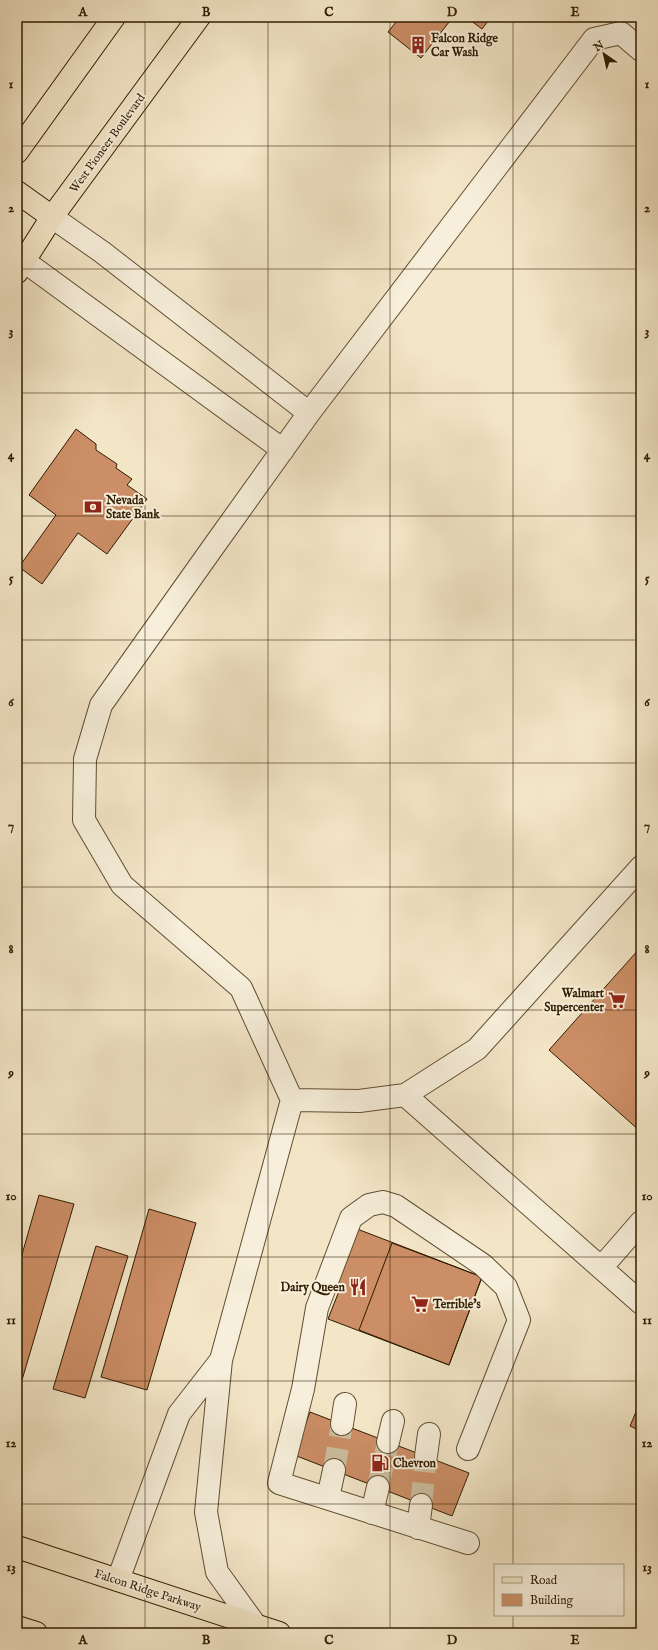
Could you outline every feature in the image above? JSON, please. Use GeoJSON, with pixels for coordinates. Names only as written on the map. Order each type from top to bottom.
{"type":"FeatureCollection","features":[{"type":"Feature","properties":{"kind":"main road"},"geometry":{"type":"LineString","coordinates":[[17,152],[114,17]]}},
{"type":"Feature","properties":{"kind":"main road","name":"West Pioneer Boulevard"},"geometry":{"type":"LineString","coordinates":[[19,263],[199,17]]}},
{"type":"Feature","properties":{"kind":"main road"},"geometry":{"type":"LineString","coordinates":[[17,192],[52,217]]}},
{"type":"Feature","properties":{"kind":"main road","name":"Falcon Ridge Parkway"},"geometry":{"type":"LineString","coordinates":[[17,1547],[279,1633]]}},
{"type":"Feature","properties":{"kind":"main road"},"geometry":{"type":"LineString","coordinates":[[17,1627],[36,1633]]}},
{"type":"Feature","properties":{"kind":"lane"},"geometry":{"type":"LineString","coordinates":[[256,1626],[217,1572],[206,1512],[221,1360],[292,1100],[241,988],[122,885],[84,820],[85,759],[101,706],[309,413],[594,39],[621,32],[641,50]]}},
{"type":"Feature","properties":{"kind":"lane"},"geometry":{"type":"LineString","coordinates":[[52,217],[102,252],[309,413]]}},
{"type":"Feature","properties":{"kind":"lane"},"geometry":{"type":"LineString","coordinates":[[19,263],[283,450]]}},
{"type":"Feature","properties":{"kind":"lane"},"geometry":{"type":"LineString","coordinates":[[292,1100],[359,1101],[405,1095],[477,1049],[641,867]]}},
{"type":"Feature","properties":{"kind":"lane"},"geometry":{"type":"LineString","coordinates":[[405,1095],[641,1303]]}},
{"type":"Feature","properties":{"kind":"lane"},"geometry":{"type":"LineString","coordinates":[[468,1448],[519,1320],[506,1287],[483,1265],[396,1206],[383,1202],[369,1205],[351,1218],[317,1308],[302,1389],[279,1483],[468,1543]]}},
{"type":"Feature","properties":{"kind":"lane"},"geometry":{"type":"LineString","coordinates":[[601,1268],[641,1222]]}},
{"type":"Feature","properties":{"kind":"lane"},"geometry":{"type":"LineString","coordinates":[[118,1580],[179,1414],[221,1360]]}},
{"type":"Feature","properties":{"kind":"lane"},"geometry":{"type":"LineString","coordinates":[[426,1456],[429,1434]]}},
{"type":"Feature","properties":{"kind":"lane"},"geometry":{"type":"LineString","coordinates":[[328,1498],[334,1470]]}},
{"type":"Feature","properties":{"kind":"lane"},"geometry":{"type":"LineString","coordinates":[[372,1513],[378,1487]]}},
{"type":"Feature","properties":{"kind":"lane"},"geometry":{"type":"LineString","coordinates":[[418,1528],[421,1504]]}},
{"type":"Feature","properties":{"kind":"building","name":"Falcon Ridge Car Wash"},"geometry":{"type":"Polygon","coordinates":[[[400,17],[453,17],[421,58],[388,32],[400,17]]]}},
{"type":"Feature","properties":{"kind":"building","name":"Falcon Ridge Car Wash"},"geometry":{"type":"Polygon","coordinates":[[[466,17],[491,17],[482,29],[466,17]]]}},
{"type":"Feature","properties":{"kind":"building","name":"Nevada State Bank"},"geometry":{"type":"Polygon","coordinates":[[[76,429],[96,444],[96,450],[117,464],[116,468],[132,479],[127,485],[147,499],[107,554],[78,533],[42,584],[19,567],[56,515],[29,495],[76,429]]]}},
{"type":"Feature","properties":{"kind":"building","name":"Walmart Supercenter"},"geometry":{"type":"Polygon","coordinates":[[[640,948],[641,949],[641,1132],[549,1050],[640,948]]]}},
{"type":"Feature","properties":{"kind":"building"},"geometry":{"type":"Polygon","coordinates":[[[39,1195],[74,1204],[22,1380],[17,1379],[17,1272],[39,1195]]]}},
{"type":"Feature","properties":{"kind":"building"},"geometry":{"type":"Polygon","coordinates":[[[149,1209],[196,1223],[147,1390],[101,1377],[149,1209]]]}},
{"type":"Feature","properties":{"kind":"building","name":"Terrible's"},"geometry":{"type":"Polygon","coordinates":[[[352,1227],[482,1277],[449,1365],[328,1319],[341,1286],[330,1282],[352,1227]]]}},
{"type":"Feature","properties":{"kind":"building","name":"Terrible's"},"geometry":{"type":"Polygon","coordinates":[[[392,1243],[482,1277],[449,1365],[359,1330],[392,1243]]]}},
{"type":"Feature","properties":{"kind":"building"},"geometry":{"type":"Polygon","coordinates":[[[96,1246],[128,1256],[85,1398],[53,1389],[96,1246]]]}},
{"type":"Feature","properties":{"kind":"building"},"geometry":{"type":"Polygon","coordinates":[[[641,1400],[641,1431],[630,1426],[641,1400]]]}},
{"type":"Feature","properties":{"kind":"building","name":"Chevron"},"geometry":{"type":"Polygon","coordinates":[[[310,1412],[469,1473],[452,1516],[294,1455],[310,1412]]]}},
{"type":"Feature","properties":{"kind":"tunnel"},"geometry":{"type":"LineString","coordinates":[[334,1470],[342,1424]]}},
{"type":"Feature","properties":{"kind":"tunnel"},"geometry":{"type":"LineString","coordinates":[[378,1487],[388,1442]]}},
{"type":"Feature","properties":{"kind":"tunnel"},"geometry":{"type":"LineString","coordinates":[[421,1505],[426,1456]]}},
{"type":"Feature","properties":{"kind":"place","name":"Falcon Ridge Car Wash"},"geometry":{"type":"Point","coordinates":[418,45]}},
{"type":"Feature","properties":{"kind":"place","name":"Nevada State Bank"},"geometry":{"type":"Point","coordinates":[93,507]}},
{"type":"Feature","properties":{"kind":"place","name":"Walmart Supercenter"},"geometry":{"type":"Point","coordinates":[617,1000]}},
{"type":"Feature","properties":{"kind":"place","name":"Dairy Queen"},"geometry":{"type":"Point","coordinates":[358,1287]}},
{"type":"Feature","properties":{"kind":"place","name":"Terrible's"},"geometry":{"type":"Point","coordinates":[420,1304]}},
{"type":"Feature","properties":{"kind":"place","name":"Chevron"},"geometry":{"type":"Point","coordinates":[380,1463]}}]}
